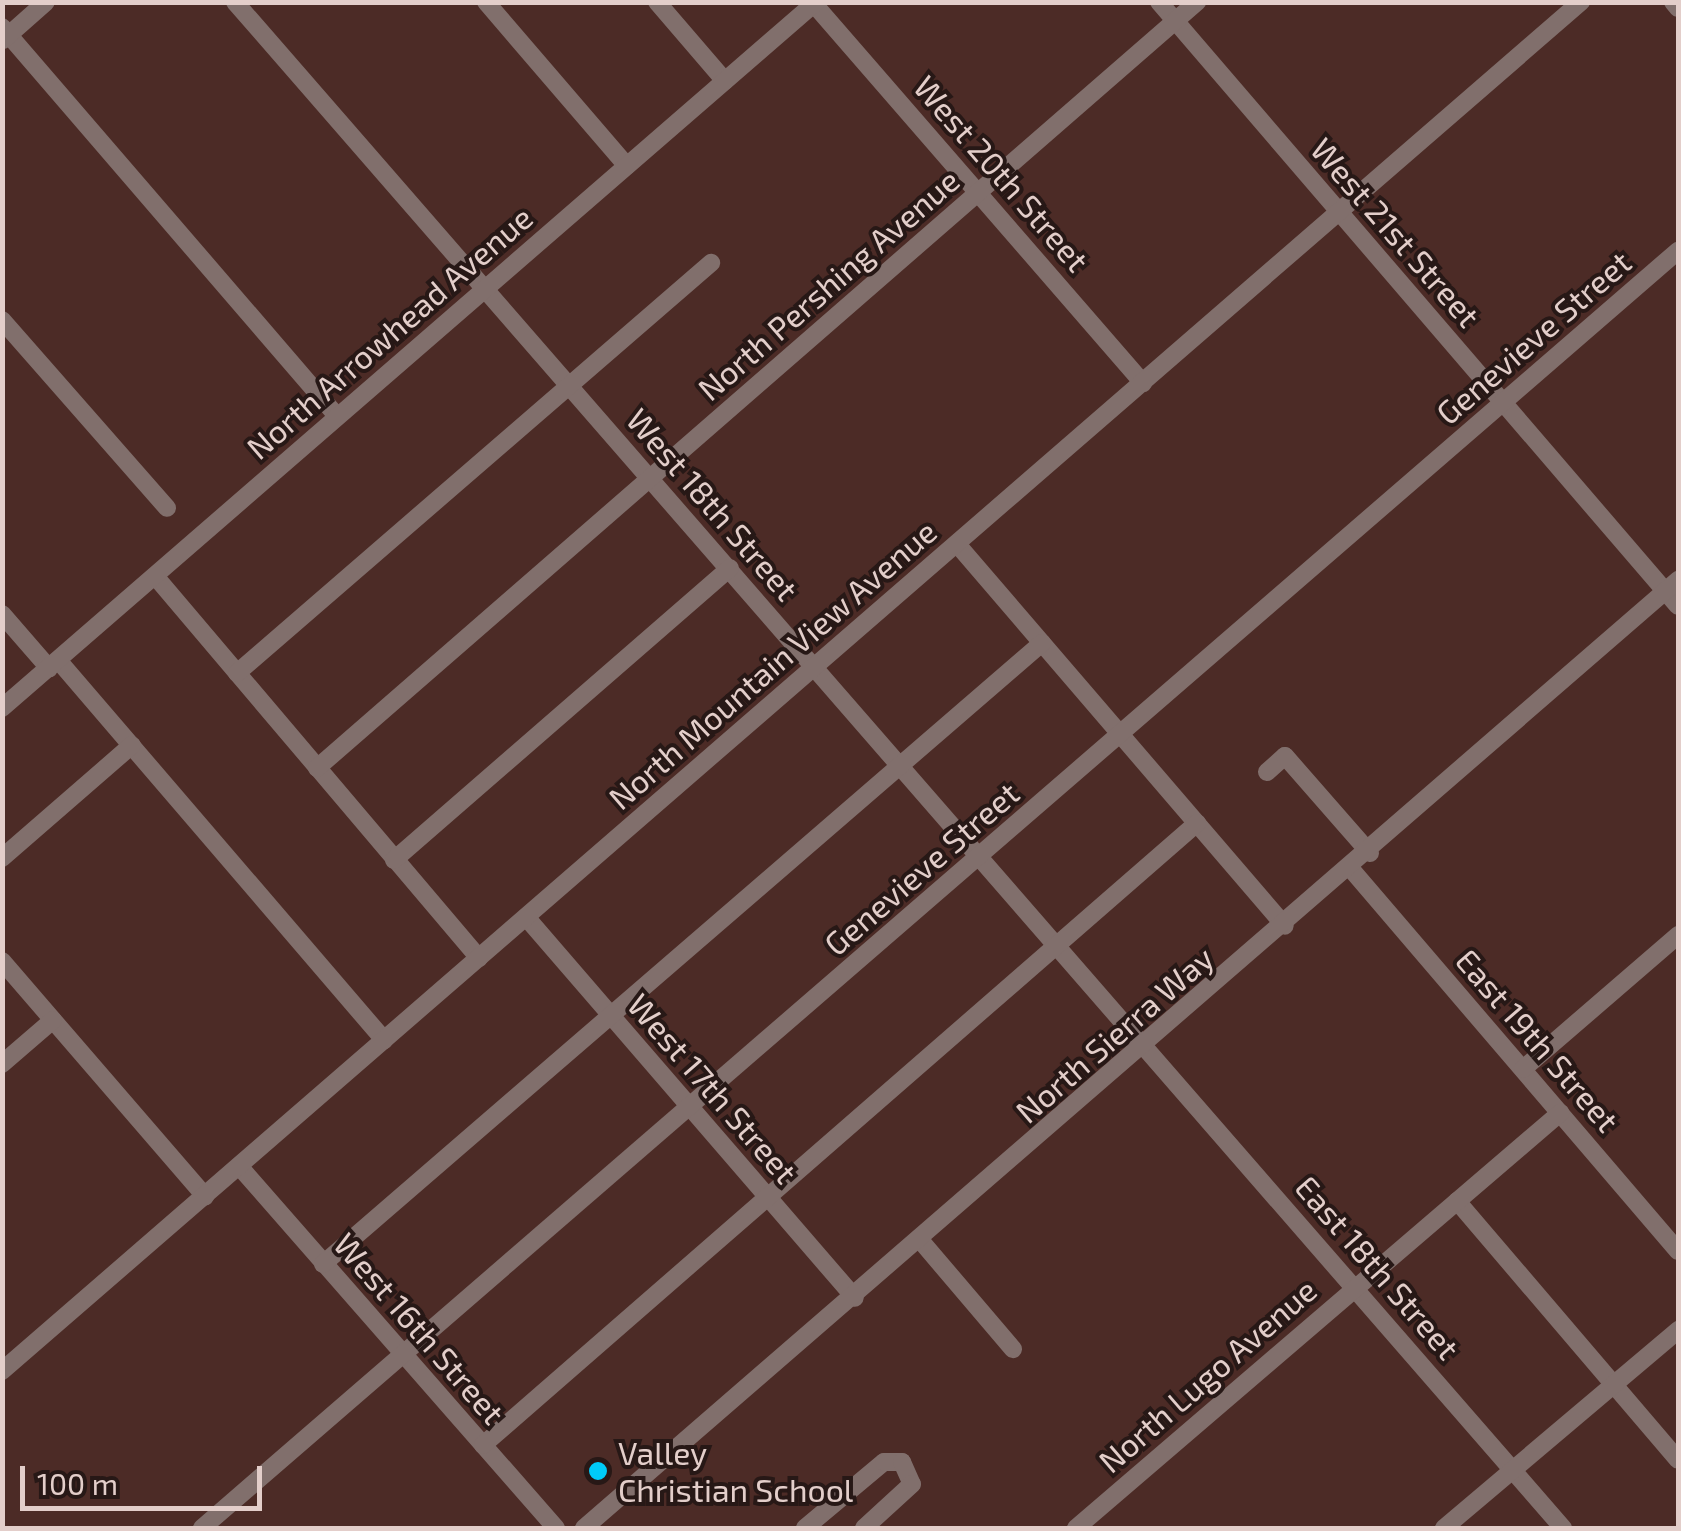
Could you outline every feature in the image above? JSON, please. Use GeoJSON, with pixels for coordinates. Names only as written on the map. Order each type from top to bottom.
{"type":"FeatureCollection","features":[{"type":"Feature","properties":{"kind":"street"},"geometry":{"type":"LineString","coordinates":[[46,2],[5,34],[338,416]]}},
{"type":"Feature","properties":{"kind":"street","name":"West 18th Street"},"geometry":{"type":"LineString","coordinates":[[235,2],[1146,1045]]}},
{"type":"Feature","properties":{"kind":"street"},"geometry":{"type":"LineString","coordinates":[[486,2],[628,166]]}},
{"type":"Feature","properties":{"kind":"street"},"geometry":{"type":"LineString","coordinates":[[658,2],[725,81]]}},
{"type":"Feature","properties":{"kind":"street","name":"West 21st Street"},"geometry":{"type":"LineString","coordinates":[[1159,2],[1503,403],[1672,586],[1678,606]]}},
{"type":"Feature","properties":{"kind":"street","name":"North Pershing Avenue"},"geometry":{"type":"LineString","coordinates":[[317,768],[1197,2]]}},
{"type":"Feature","properties":{"kind":"street","name":"North Mountain View Avenue"},"geometry":{"type":"LineString","coordinates":[[2,1371],[1581,2]]}},
{"type":"Feature","properties":{"kind":"street"},"geometry":{"type":"LineString","coordinates":[[1673,2],[1678,8]]}},
{"type":"Feature","properties":{"kind":"street","name":"North Arrowhead Avenue"},"geometry":{"type":"LineString","coordinates":[[2,708],[815,3]]}},
{"type":"Feature","properties":{"kind":"street","name":"West 20th Street"},"geometry":{"type":"LineString","coordinates":[[815,3],[1143,382]]}},
{"type":"Feature","properties":{"kind":"street","name":"Genevieve Street"},"geometry":{"type":"LineString","coordinates":[[202,1528],[1503,403],[1676,260]]}},
{"type":"Feature","properties":{"kind":"street"},"geometry":{"type":"LineString","coordinates":[[237,673],[711,262]]}},
{"type":"Feature","properties":{"kind":"street"},"geometry":{"type":"LineString","coordinates":[[2,320],[166,508]]}},
{"type":"Feature","properties":{"kind":"street"},"geometry":{"type":"LineString","coordinates":[[957,544],[1285,926]]}},
{"type":"Feature","properties":{"kind":"street"},"geometry":{"type":"LineString","coordinates":[[394,860],[730,568]]}},
{"type":"Feature","properties":{"kind":"street"},"geometry":{"type":"LineString","coordinates":[[155,576],[479,958]]}},
{"type":"Feature","properties":{"kind":"street","name":"North Sierra Way"},"geometry":{"type":"LineString","coordinates":[[584,1528],[1370,853],[1672,586]]}},
{"type":"Feature","properties":{"kind":"street"},"geometry":{"type":"LineString","coordinates":[[2,614],[132,745],[384,1040]]}},
{"type":"Feature","properties":{"kind":"street"},"geometry":{"type":"LineString","coordinates":[[323,1264],[1042,642]]}},
{"type":"Feature","properties":{"kind":"street"},"geometry":{"type":"LineString","coordinates":[[2,858],[132,745]]}},
{"type":"Feature","properties":{"kind":"street"},"geometry":{"type":"LineString","coordinates":[[1267,772],[1285,756],[1370,853]]}},
{"type":"Feature","properties":{"kind":"street"},"geometry":{"type":"LineString","coordinates":[[483,1445],[1197,823]]}},
{"type":"Feature","properties":{"kind":"street","name":"East 19th Street"},"geometry":{"type":"LineString","coordinates":[[1351,869],[1560,1113],[1674,1237]]}},
{"type":"Feature","properties":{"kind":"street","name":"West 17th Street"},"geometry":{"type":"LineString","coordinates":[[526,917],[855,1298]]}},
{"type":"Feature","properties":{"kind":"street"},"geometry":{"type":"LineString","coordinates":[[1523,1070],[1678,935]]}},
{"type":"Feature","properties":{"kind":"street"},"geometry":{"type":"LineString","coordinates":[[2,961],[205,1196]]}},
{"type":"Feature","properties":{"kind":"street"},"geometry":{"type":"LineString","coordinates":[[2,1064],[53,1020]]}},
{"type":"Feature","properties":{"kind":"street","name":"East 18th Street"},"geometry":{"type":"LineString","coordinates":[[1146,1045],[1563,1528]]}},
{"type":"Feature","properties":{"kind":"street","name":"North Lugo Avenue"},"geometry":{"type":"LineString","coordinates":[[1076,1528],[1560,1113]]}},
{"type":"Feature","properties":{"kind":"street","name":"West 16th Street"},"geometry":{"type":"LineString","coordinates":[[239,1166],[556,1528]]}},
{"type":"Feature","properties":{"kind":"street"},"geometry":{"type":"LineString","coordinates":[[1456,1201],[1678,1460]]}},
{"type":"Feature","properties":{"kind":"street"},"geometry":{"type":"LineString","coordinates":[[921,1241],[1013,1350]]}},
{"type":"Feature","properties":{"kind":"street"},"geometry":{"type":"LineString","coordinates":[[1444,1528],[1678,1330]]}},
{"type":"Feature","properties":{"kind":"street"},"geometry":{"type":"LineString","coordinates":[[805,1528],[884,1462],[902,1462],[912,1484],[864,1528]]}},
{"type":"Feature","properties":{"kind":"place","name":"Valley Christian School"},"geometry":{"type":"Point","coordinates":[598,1471]}}]}
